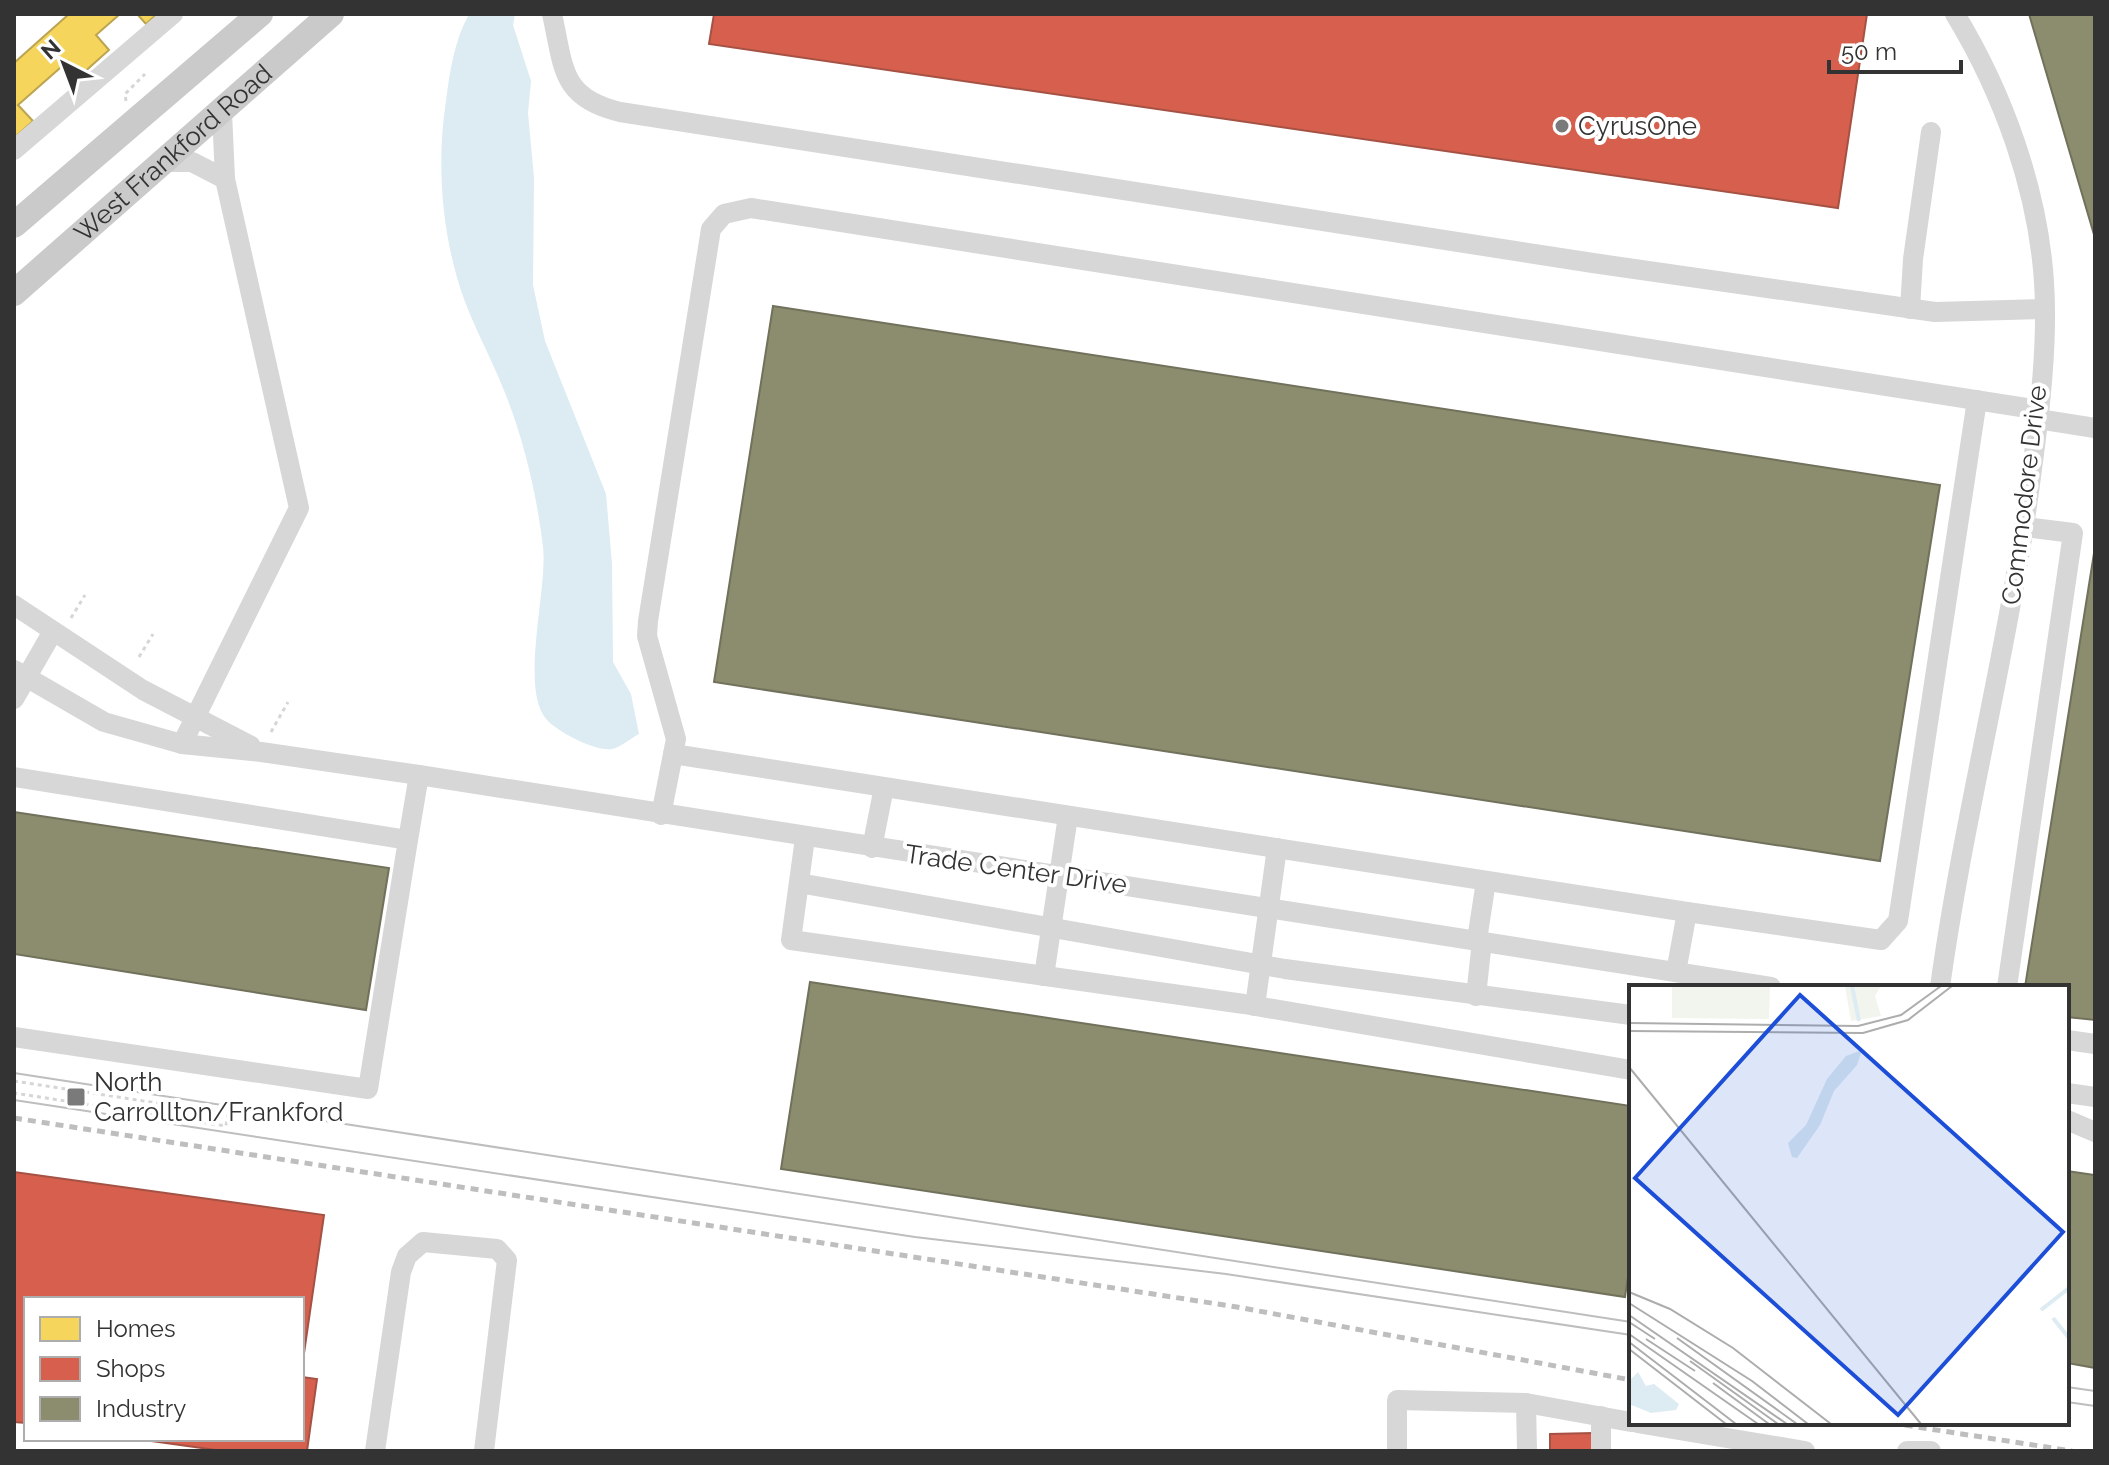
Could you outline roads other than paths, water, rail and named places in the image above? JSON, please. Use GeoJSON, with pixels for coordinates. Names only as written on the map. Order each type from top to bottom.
{"type":"FeatureCollection","features":[{"type":"Feature","properties":{"kind":"main road","name":"West Frankford Road"},"geometry":{"type":"LineString","coordinates":[[14,225],[260,14]]}},
{"type":"Feature","properties":{"kind":"main road","name":"West Frankford Road"},"geometry":{"type":"LineString","coordinates":[[14,293],[331,14]]}},
{"type":"Feature","properties":{"kind":"street"},"geometry":{"type":"LineString","coordinates":[[14,150],[173,14]]}},
{"type":"Feature","properties":{"kind":"street"},"geometry":{"type":"LineString","coordinates":[[552,14],[566,74],[577,93],[592,105],[620,112],[1910,309],[1935,312],[2043,309]]}},
{"type":"Feature","properties":{"kind":"street","name":"Commodore Drive"},"geometry":{"type":"LineString","coordinates":[[1940,985],[1953,891],[2025,527],[2039,415],[2044,283],[2037,230],[2023,171],[1993,84],[1955,14]]}},
{"type":"Feature","properties":{"kind":"street"},"geometry":{"type":"LineString","coordinates":[[182,744],[299,508],[225,179],[222,112]]}},
{"type":"Feature","properties":{"kind":"street"},"geometry":{"type":"LineString","coordinates":[[1910,309],[1913,259],[1931,132]]}},
{"type":"Feature","properties":{"kind":"street"},"geometry":{"type":"LineString","coordinates":[[164,162],[192,162],[225,179]]}},
{"type":"Feature","properties":{"kind":"street"},"geometry":{"type":"LineString","coordinates":[[661,815],[676,739],[647,636],[648,621],[711,229],[731,211],[751,208],[1977,400],[2095,428]]}},
{"type":"Feature","properties":{"kind":"street"},"geometry":{"type":"LineString","coordinates":[[673,754],[1881,940],[1898,921],[1977,400]]}},
{"type":"Feature","properties":{"kind":"street"},"geometry":{"type":"LineString","coordinates":[[2007,985],[2073,533],[2025,527]]}},
{"type":"Feature","properties":{"kind":"street","name":"Trade Center Drive"},"geometry":{"type":"LineString","coordinates":[[14,605],[61,628],[143,690],[261,752]]}},
{"type":"Feature","properties":{"kind":"street"},"geometry":{"type":"LineString","coordinates":[[14,699],[19,674],[61,628]]}},
{"type":"Feature","properties":{"kind":"street","name":"Trade Center Drive"},"geometry":{"type":"LineString","coordinates":[[19,674],[104,722],[182,744],[419,775],[805,838],[1676,972],[1709,982],[1746,985]]}},
{"type":"Feature","properties":{"kind":"street"},"geometry":{"type":"LineString","coordinates":[[14,1037],[368,1089],[419,775]]}},
{"type":"Feature","properties":{"kind":"street"},"geometry":{"type":"LineString","coordinates":[[14,777],[408,840]]}},
{"type":"Feature","properties":{"kind":"street"},"geometry":{"type":"LineString","coordinates":[[872,848],[884,787]]}},
{"type":"Feature","properties":{"kind":"street"},"geometry":{"type":"LineString","coordinates":[[1044,976],[1068,816]]}},
{"type":"Feature","properties":{"kind":"street"},"geometry":{"type":"LineString","coordinates":[[805,838],[791,940],[1255,1006],[1629,1070]]}},
{"type":"Feature","properties":{"kind":"street"},"geometry":{"type":"LineString","coordinates":[[1255,1006],[1277,848]]}},
{"type":"Feature","properties":{"kind":"street"},"geometry":{"type":"LineString","coordinates":[[1476,996],[1486,881]]}},
{"type":"Feature","properties":{"kind":"street"},"geometry":{"type":"LineString","coordinates":[[799,883],[1261,965],[1629,1015]]}},
{"type":"Feature","properties":{"kind":"street"},"geometry":{"type":"LineString","coordinates":[[1676,972],[1687,912]]}},
{"type":"Feature","properties":{"kind":"street"},"geometry":{"type":"LineString","coordinates":[[2069,1040],[2095,1044]]}},
{"type":"Feature","properties":{"kind":"street"},"geometry":{"type":"LineString","coordinates":[[2069,1093],[2095,1097]]}},
{"type":"Feature","properties":{"kind":"street"},"geometry":{"type":"LineString","coordinates":[[2069,1121],[2095,1132]]}},
{"type":"Feature","properties":{"kind":"street"},"geometry":{"type":"LineString","coordinates":[[375,1451],[401,1272],[407,1256],[423,1242],[497,1249],[507,1260],[484,1451]]}},
{"type":"Feature","properties":{"kind":"street"},"geometry":{"type":"LineString","coordinates":[[1397,1451],[1397,1400],[1526,1403],[1629,1422]]}},
{"type":"Feature","properties":{"kind":"street"},"geometry":{"type":"LineString","coordinates":[[1526,1403],[1527,1451]]}},
{"type":"Feature","properties":{"kind":"street"},"geometry":{"type":"LineString","coordinates":[[1601,1416],[1601,1451]]}},
{"type":"Feature","properties":{"kind":"street"},"geometry":{"type":"LineString","coordinates":[[1644,1425],[1707,1444],[1805,1451]]}},
{"type":"Feature","properties":{"kind":"street"},"geometry":{"type":"LineString","coordinates":[[1907,1451],[1931,1451]]}},
{"type":"Feature","properties":{"kind":"tram line"},"geometry":{"type":"LineString","coordinates":[[14,1073],[1629,1322]]}},
{"type":"Feature","properties":{"kind":"tram line"},"geometry":{"type":"LineString","coordinates":[[14,1100],[915,1237],[1226,1274],[1629,1335]]}},
{"type":"Feature","properties":{"kind":"tram line"},"geometry":{"type":"LineString","coordinates":[[2069,1387],[2095,1391]]}},
{"type":"Feature","properties":{"kind":"tram line"},"geometry":{"type":"LineString","coordinates":[[2069,1402],[2095,1406]]}},
{"type":"Feature","properties":{"kind":"railway"},"geometry":{"type":"LineString","coordinates":[[14,1118],[1237,1307],[1629,1380]]}},
{"type":"Feature","properties":{"kind":"railway"},"geometry":{"type":"LineString","coordinates":[[1904,1425],[2072,1451]]}},
{"type":"Feature","properties":{"kind":"place","name":"CyrusOne"},"geometry":{"type":"Point","coordinates":[1562,126]}},
{"type":"Feature","properties":{"kind":"place","name":"North Carrollton/Frankford"},"geometry":{"type":"Point","coordinates":[76,1097]}}]}
